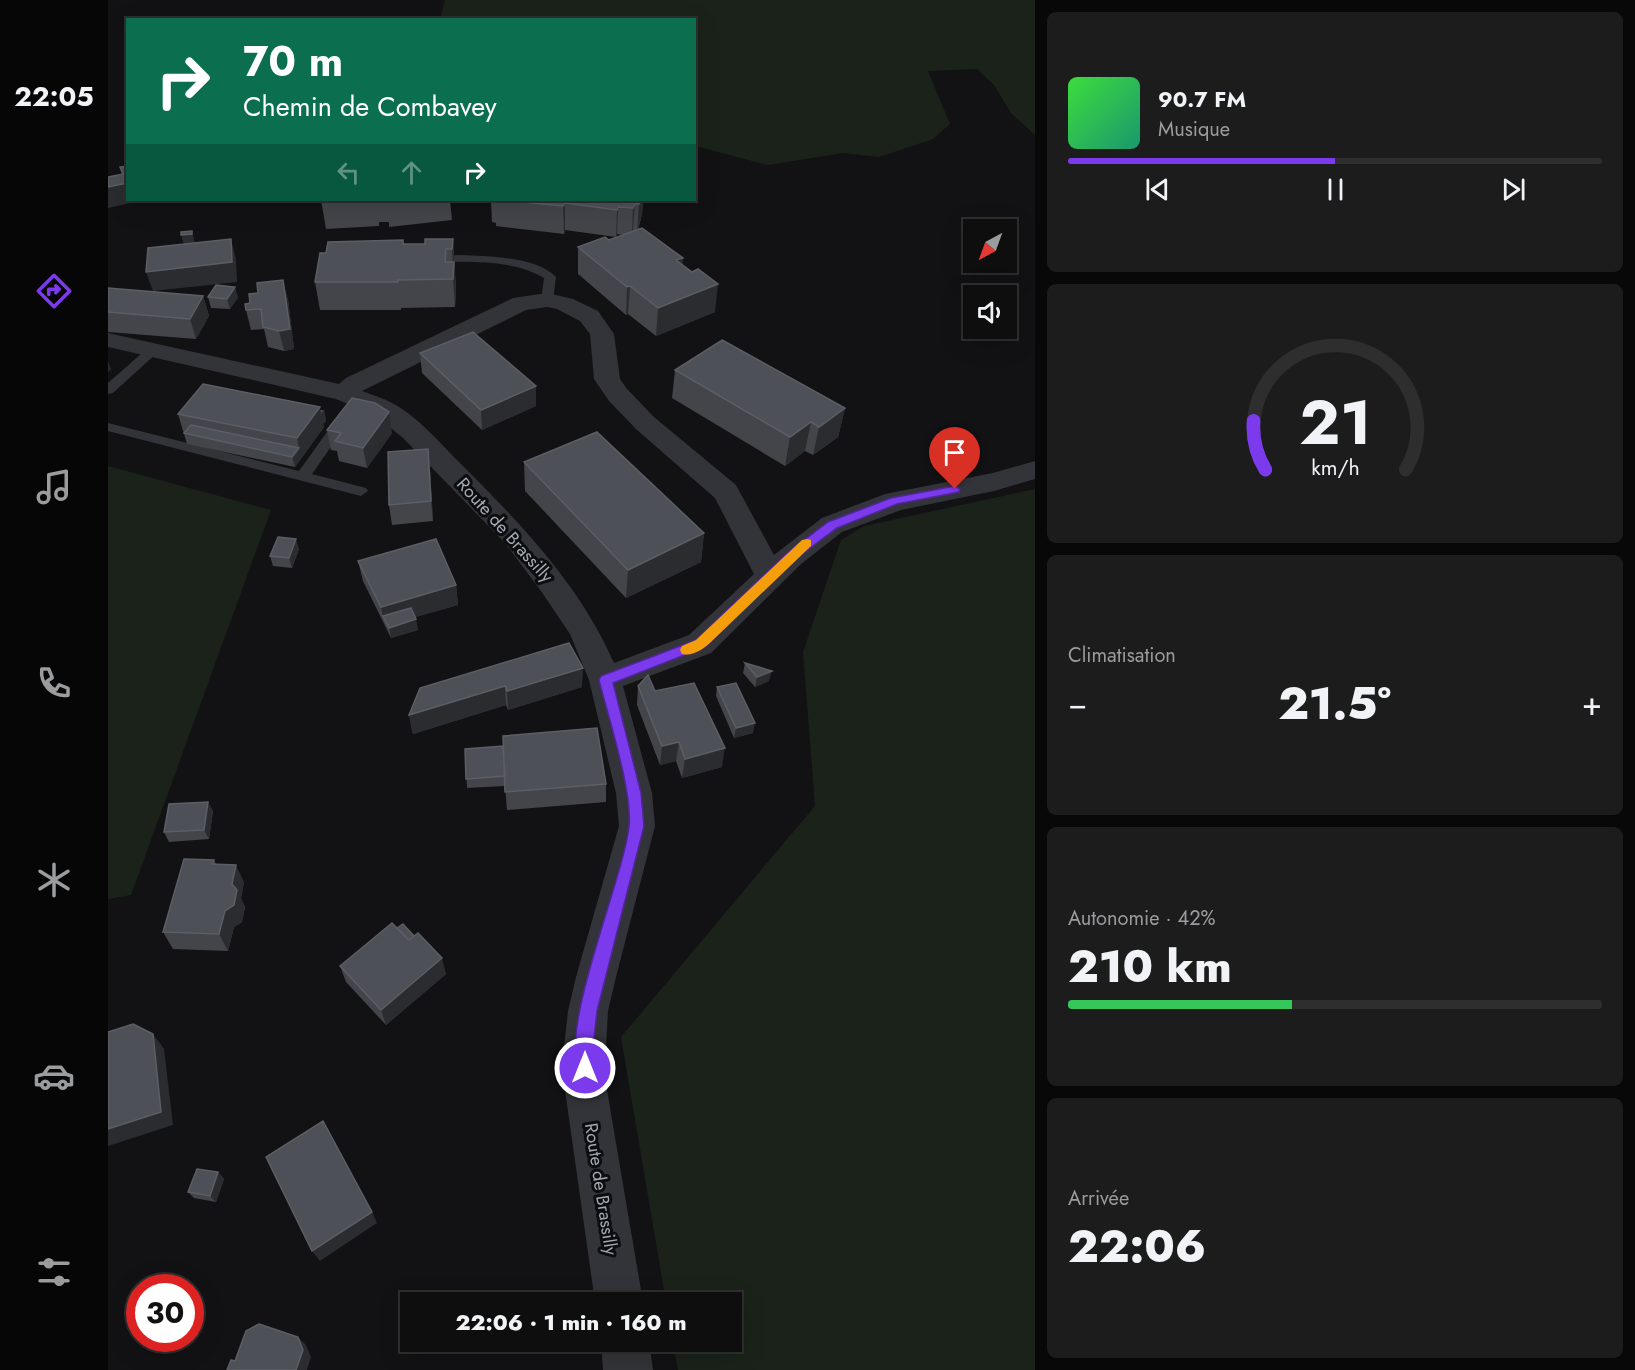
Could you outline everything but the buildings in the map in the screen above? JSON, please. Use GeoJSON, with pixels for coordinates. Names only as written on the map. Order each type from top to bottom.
{"type":"FeatureCollection","features":[{"type":"Feature","properties":{"kind":"street"},"geometry":{"type":"LineString","coordinates":[[351,396],[365,379],[521,303],[547,300],[565,304],[590,316],[602,334],[607,379],[612,387],[645,423],[726,492],[770,576]]}},
{"type":"Feature","properties":{"kind":"street","name":"Route de Brassilly"},"geometry":{"type":"LineString","coordinates":[[108,340],[351,396],[384,409],[413,432],[515,537],[552,583],[584,631],[605,680],[634,793],[637,826],[596,977],[588,1011],[585,1047],[586,1090],[617,1292]]}},
{"type":"Feature","properties":{"kind":"street"},"geometry":{"type":"LineString","coordinates":[[605,680],[700,644],[813,538],[854,515],[895,501],[994,482],[1035,470]]}},
{"type":"Feature","properties":{"kind":"street"},"geometry":{"type":"LineString","coordinates":[[626,1352],[628,1370]]}},
{"type":"Feature","properties":{"kind":"lane"},"geometry":{"type":"LineString","coordinates":[[424,259],[468,258],[534,267],[550,277],[547,300]]}},
{"type":"Feature","properties":{"kind":"lane"},"geometry":{"type":"LineString","coordinates":[[108,390],[154,349]]}},
{"type":"Feature","properties":{"kind":"lane"},"geometry":{"type":"LineString","coordinates":[[303,476],[351,396]]}},
{"type":"Feature","properties":{"kind":"lane"},"geometry":{"type":"LineString","coordinates":[[108,428],[361,491]]}},
{"type":"Feature","properties":{"kind":"shaded area"},"geometry":{"type":"Polygon","coordinates":[[[445,0],[1035,0],[1035,135],[1011,113],[994,85],[977,69],[928,71],[950,124],[933,139],[879,157],[843,153],[768,165],[696,146],[696,18],[440,18],[445,0]]]}},
{"type":"Feature","properties":{"kind":"shaded area"},"geometry":{"type":"Polygon","coordinates":[[[108,466],[271,510],[131,895],[108,899],[108,466]]]}},
{"type":"Feature","properties":{"kind":"shaded area"},"geometry":{"type":"Polygon","coordinates":[[[1035,489],[1035,1370],[678,1370],[675,1352],[742,1352],[742,1292],[664,1292],[621,1037],[815,806],[803,652],[841,540],[864,526],[1035,489]]]}},
{"type":"Feature","properties":{"kind":"slow traffic"},"geometry":{"type":"LineString","coordinates":[[687,650],[700,644],[709,636],[807,543]]}},
{"type":"Feature","properties":{"kind":"route"},"geometry":{"type":"LineString","coordinates":[[585,1068],[588,1011],[637,826],[634,793],[605,680],[700,644],[790,557],[832,525],[895,501],[955,489]]}}]}
